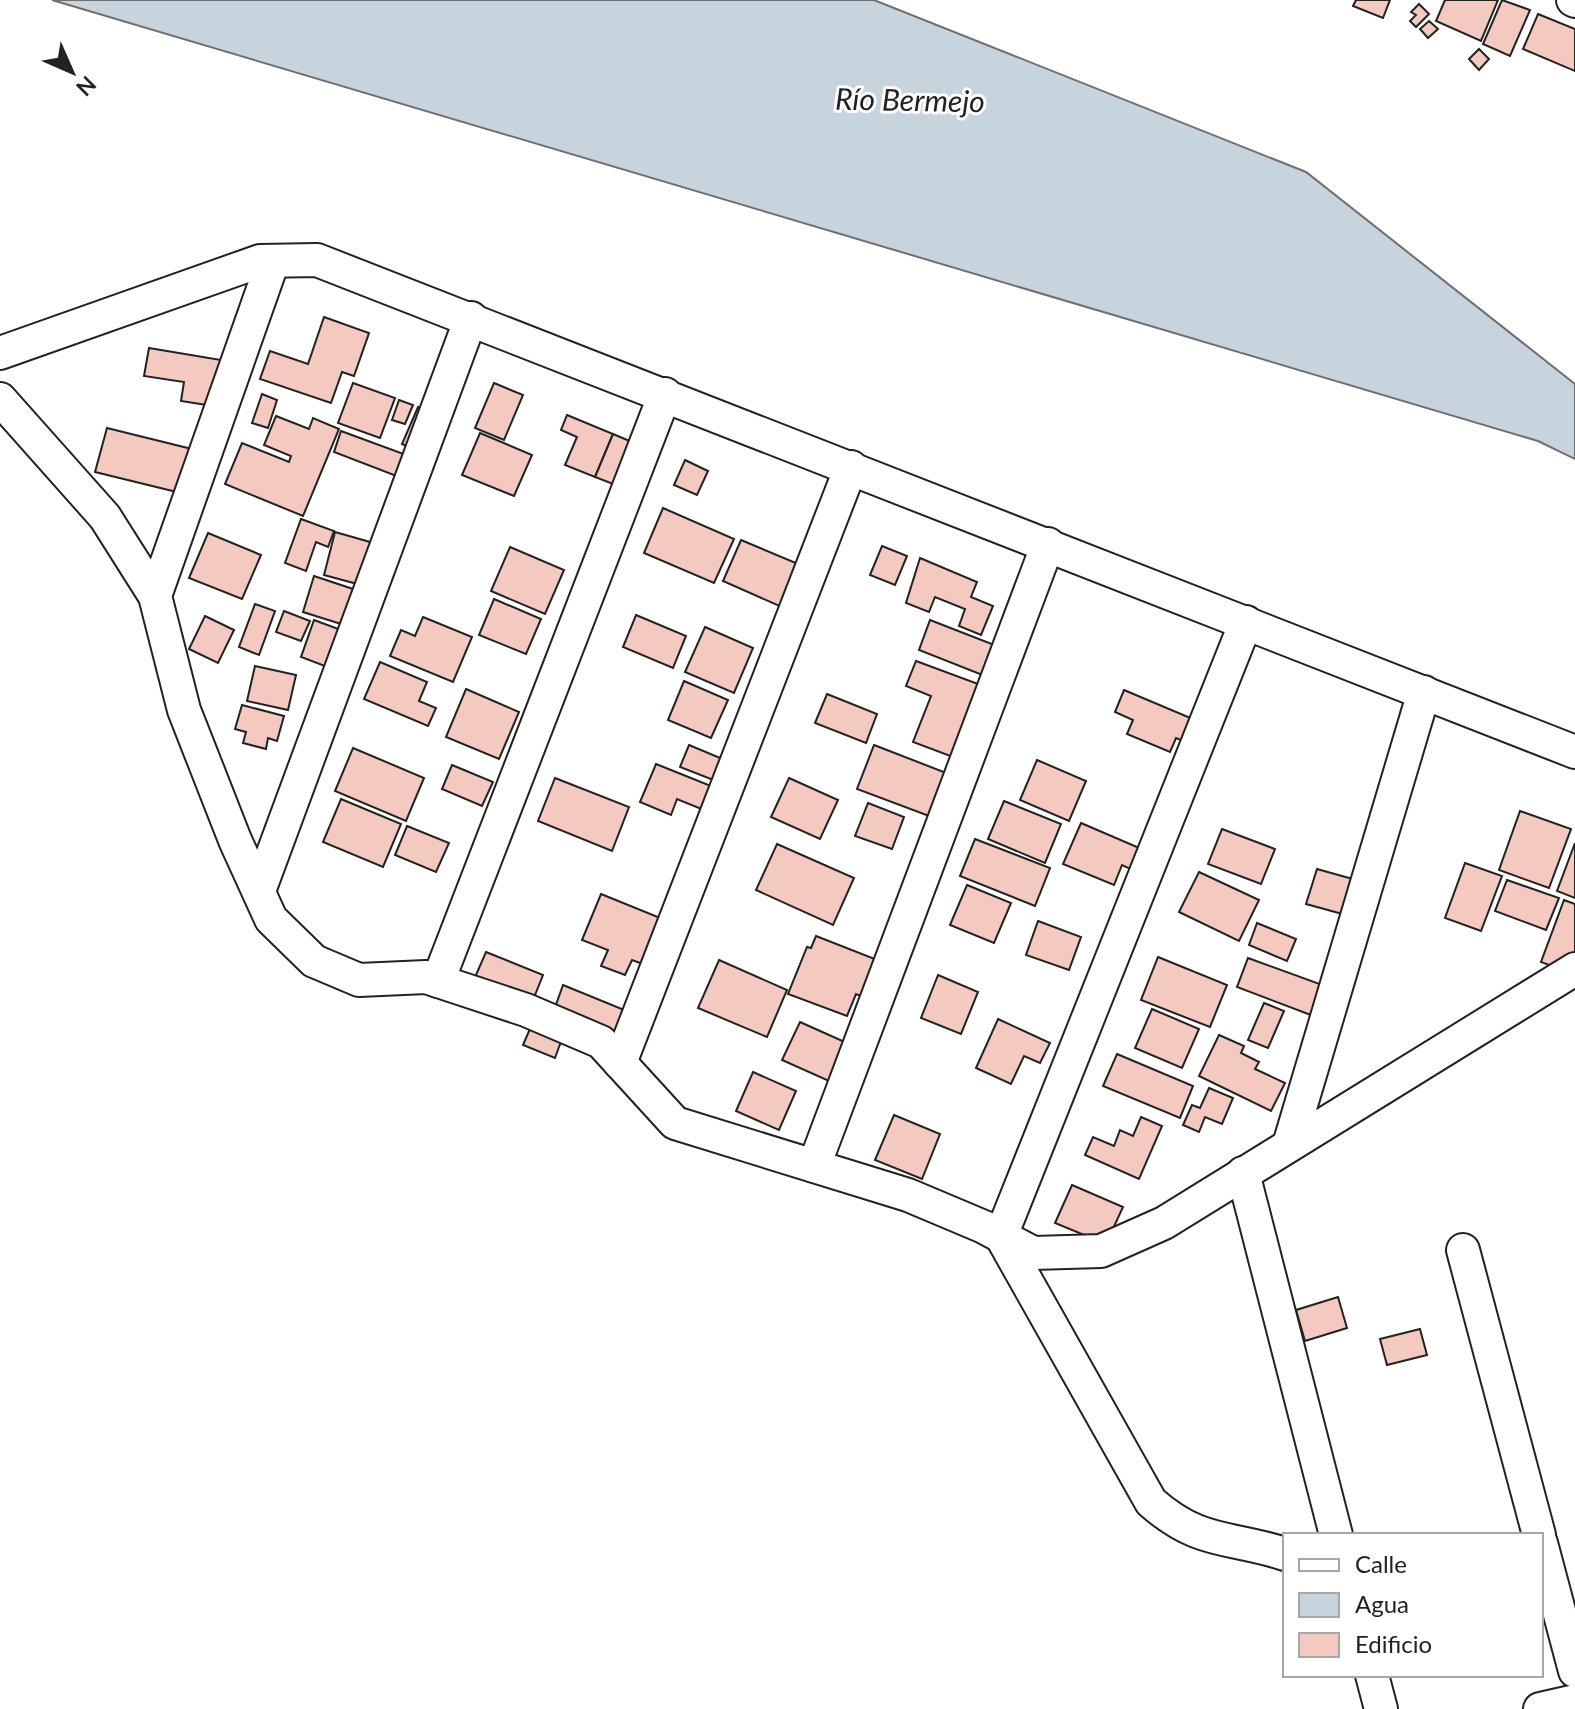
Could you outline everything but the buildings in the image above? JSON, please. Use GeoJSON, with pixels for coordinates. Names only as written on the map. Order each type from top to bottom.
{"type":"FeatureCollection","features":[{"type":"Feature","properties":{"kind":"street"},"geometry":{"type":"LineString","coordinates":[[0,353],[260,261],[317,260],[1575,752]]}},
{"type":"Feature","properties":{"kind":"street"},"geometry":{"type":"LineString","coordinates":[[155,596],[273,261]]}},
{"type":"Feature","properties":{"kind":"street"},"geometry":{"type":"LineString","coordinates":[[259,891],[471,318]]}},
{"type":"Feature","properties":{"kind":"street"},"geometry":{"type":"LineString","coordinates":[[438,981],[665,394]]}},
{"type":"Feature","properties":{"kind":"street"},"geometry":{"type":"LineString","coordinates":[[0,399],[105,517],[155,596],[184,710],[271,919],[314,961],[359,980],[426,977],[526,1010],[601,1042],[675,1123],[908,1195],[1033,1253],[1101,1251],[1164,1223],[1575,969]]}},
{"type":"Feature","properties":{"kind":"street"},"geometry":{"type":"LineString","coordinates":[[620,1063],[851,467]]}},
{"type":"Feature","properties":{"kind":"street"},"geometry":{"type":"LineString","coordinates":[[814,1166],[1048,544]]}},
{"type":"Feature","properties":{"kind":"street"},"geometry":{"type":"LineString","coordinates":[[1001,1236],[1246,622]]}},
{"type":"Feature","properties":{"kind":"street"},"geometry":{"type":"LineString","coordinates":[[1289,1145],[1424,692]]}},
{"type":"Feature","properties":{"kind":"street"},"geometry":{"type":"LineString","coordinates":[[1243,1173],[1335,1533]]}},
{"type":"Feature","properties":{"kind":"street"},"geometry":{"type":"LineString","coordinates":[[1001,1236],[1151,1502],[1177,1525],[1216,1539],[1283,1554]]}},
{"type":"Feature","properties":{"kind":"street"},"geometry":{"type":"LineString","coordinates":[[1463,1250],[1538,1533]]}},
{"type":"Feature","properties":{"kind":"street"},"geometry":{"type":"LineString","coordinates":[[1543,1551],[1575,1671]]}},
{"type":"Feature","properties":{"kind":"street"},"geometry":{"type":"LineString","coordinates":[[1373,1677],[1381,1709]]}},
{"type":"Feature","properties":{"kind":"street"},"geometry":{"type":"LineString","coordinates":[[1540,1709],[1575,1701]]}},
{"type":"Feature","properties":{"kind":"water","name":"Río Bermejo"},"geometry":{"type":"Polygon","coordinates":[[[52,0],[874,0],[1306,172],[1575,384],[1575,459],[1538,441],[52,0]]]}}]}
